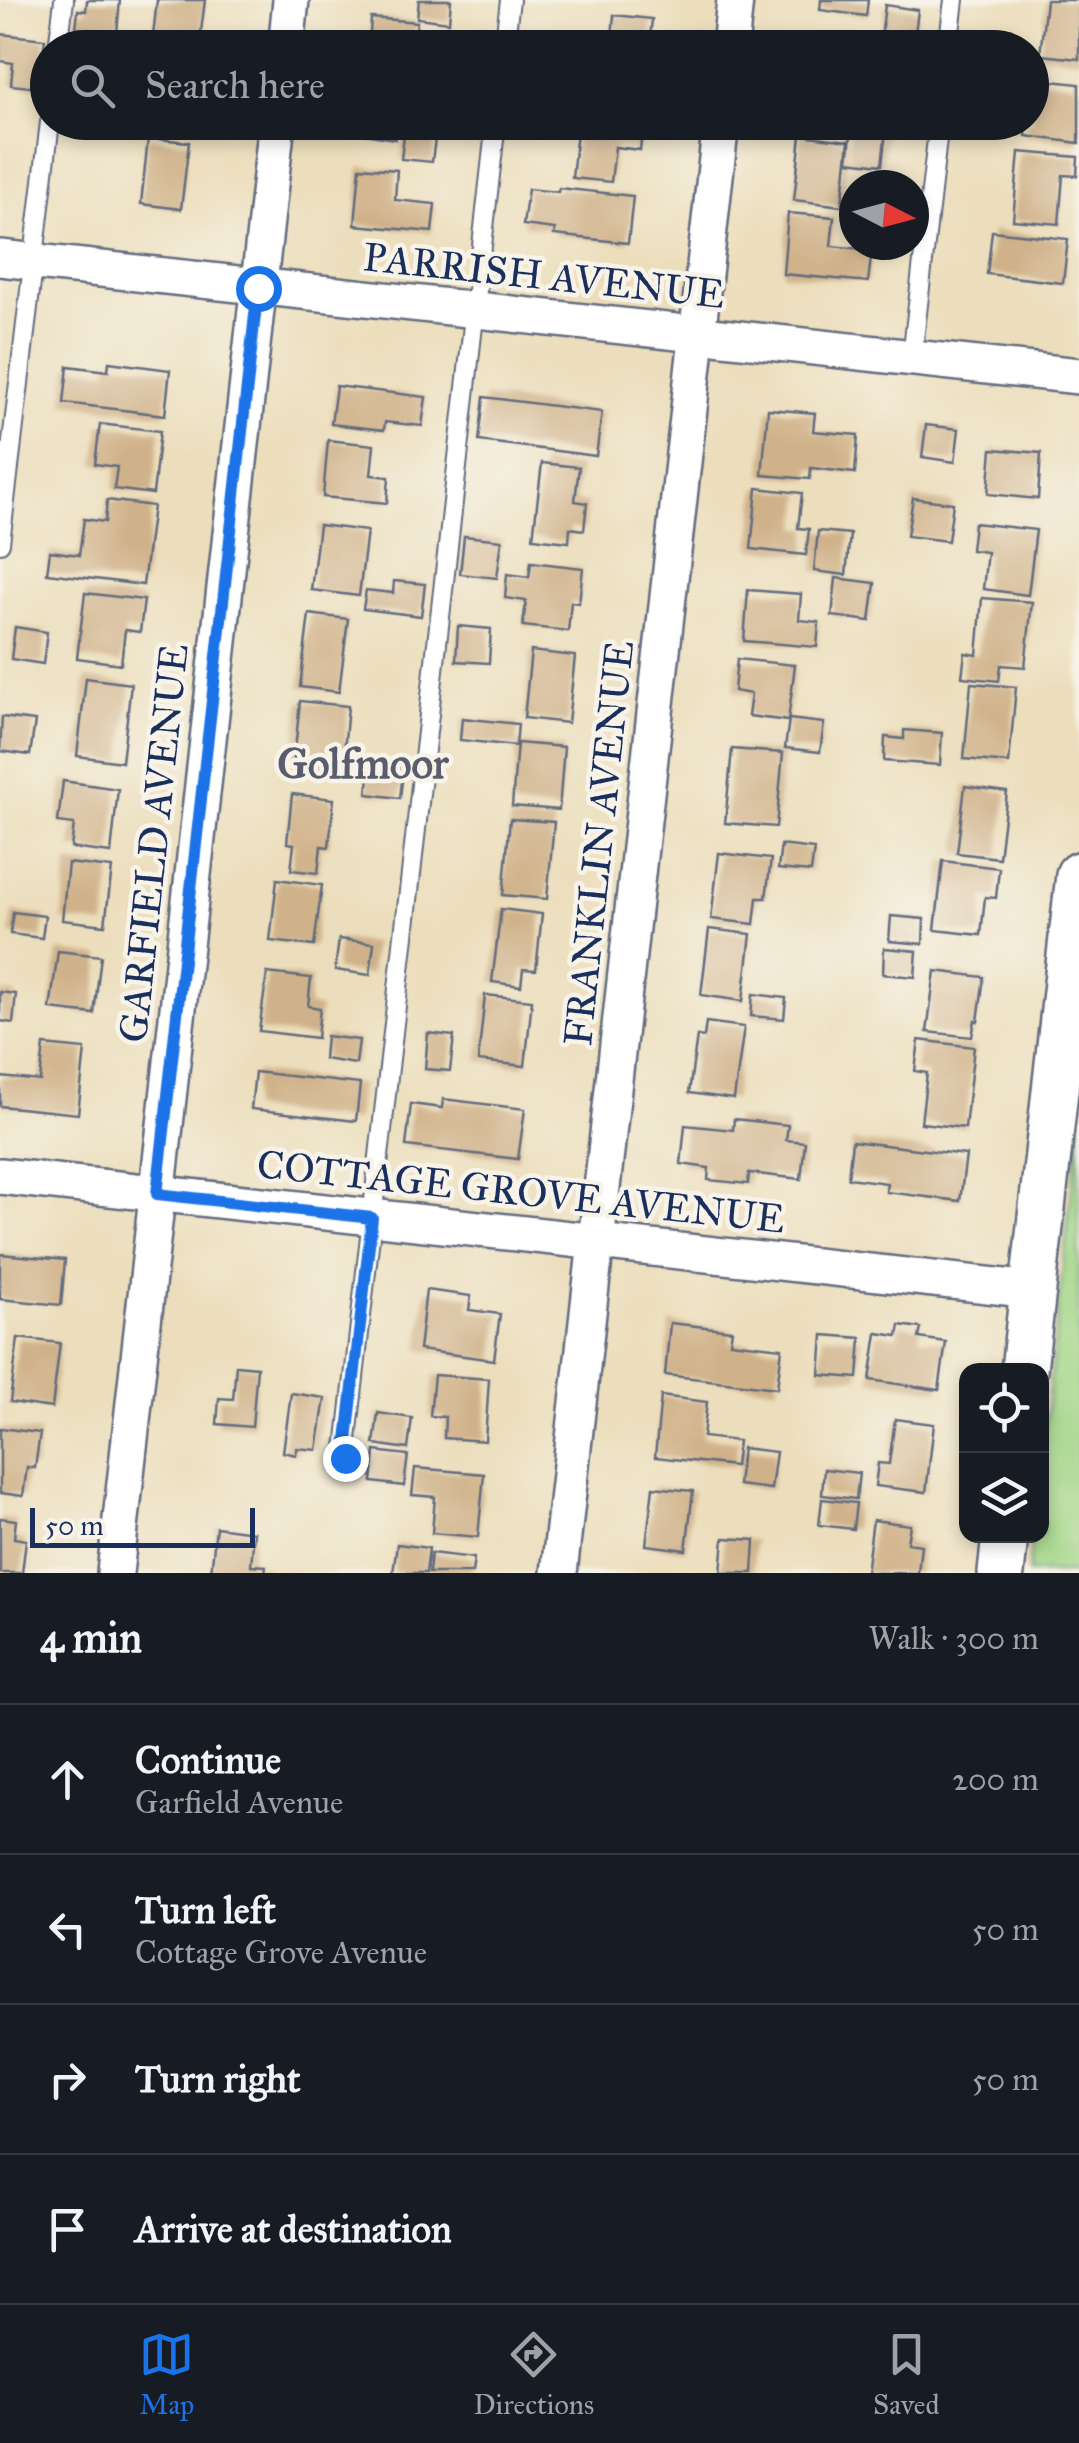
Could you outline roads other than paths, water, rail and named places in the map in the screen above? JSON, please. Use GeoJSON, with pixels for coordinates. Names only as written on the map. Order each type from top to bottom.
{"type":"FeatureCollection","features":[{"type":"Feature","properties":{"kind":"street"},"geometry":{"type":"LineString","coordinates":[[288,30],[291,0]]}},
{"type":"Feature","properties":{"kind":"street"},"geometry":{"type":"LineString","coordinates":[[732,30],[735,0]]}},
{"type":"Feature","properties":{"kind":"street","name":"GARFIELD AVENUE"},"geometry":{"type":"LineString","coordinates":[[115,1573],[275,140]]}},
{"type":"Feature","properties":{"kind":"street","name":"FRANKLIN AVENUE"},"geometry":{"type":"LineString","coordinates":[[559,1573],[720,140]]}},
{"type":"Feature","properties":{"kind":"street","name":"PARRISH AVENUE"},"geometry":{"type":"LineString","coordinates":[[17,260],[1079,376]]}},
{"type":"Feature","properties":{"kind":"street"},"geometry":{"type":"LineString","coordinates":[[1025,1363],[1079,876]]}},
{"type":"Feature","properties":{"kind":"street","name":"COTTAGE GROVE AVENUE"},"geometry":{"type":"LineString","coordinates":[[0,1176],[1032,1290]]}},
{"type":"Feature","properties":{"kind":"street"},"geometry":{"type":"LineString","coordinates":[[1001,1573],[1004,1543]]}},
{"type":"Feature","properties":{"kind":"lane"},"geometry":{"type":"LineString","coordinates":[[60,30],[64,0]]}},
{"type":"Feature","properties":{"kind":"lane"},"geometry":{"type":"LineString","coordinates":[[506,30],[510,0]]}},
{"type":"Feature","properties":{"kind":"lane"},"geometry":{"type":"LineString","coordinates":[[950,30],[954,0]]}},
{"type":"Feature","properties":{"kind":"lane"},"geometry":{"type":"LineString","coordinates":[[0,543],[17,260],[46,140]]}},
{"type":"Feature","properties":{"kind":"lane"},"geometry":{"type":"LineString","coordinates":[[345,1458],[494,140]]}},
{"type":"Feature","properties":{"kind":"lane"},"geometry":{"type":"LineString","coordinates":[[912,357],[937,140]]}},
{"type":"Feature","properties":{"kind":"district","name":"Golfmoor"},"geometry":{"type":"Point","coordinates":[363,763]}}]}
